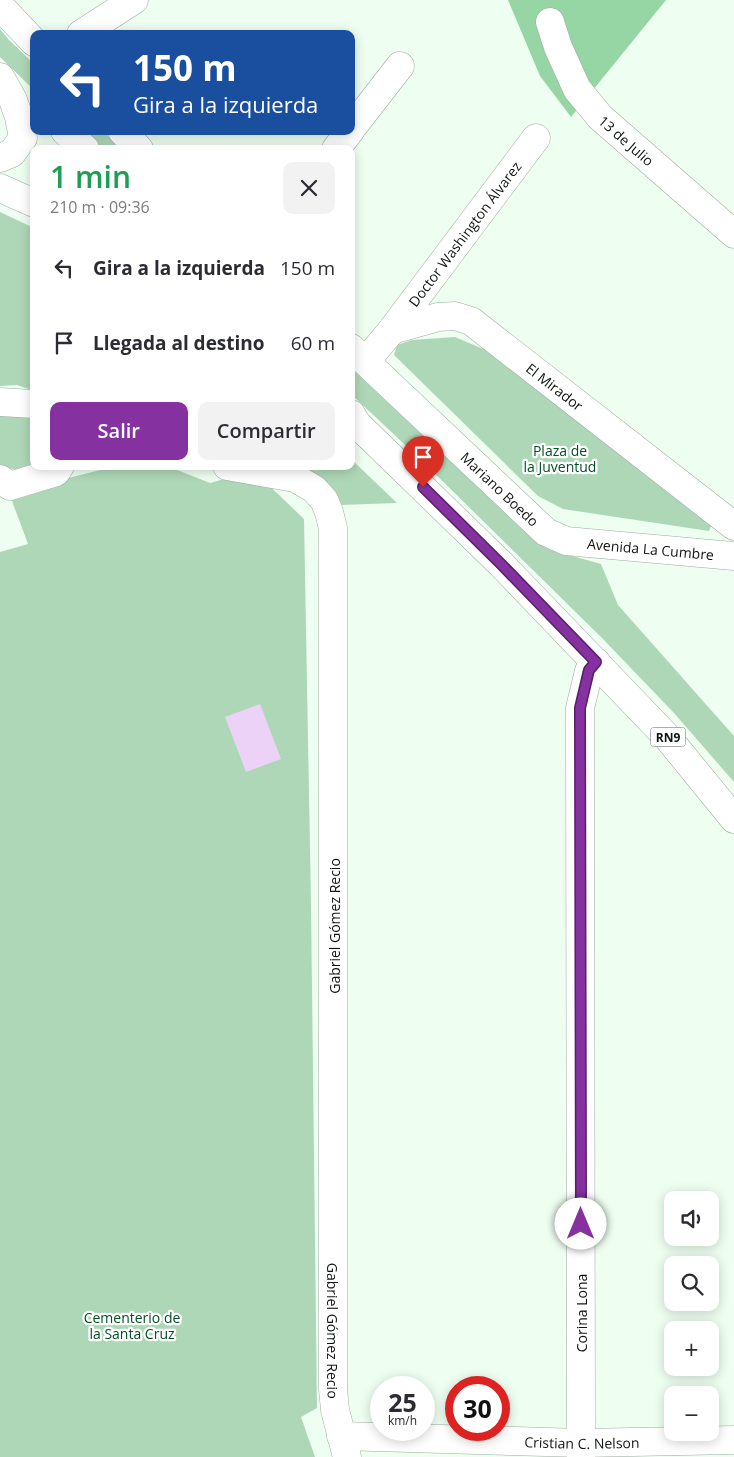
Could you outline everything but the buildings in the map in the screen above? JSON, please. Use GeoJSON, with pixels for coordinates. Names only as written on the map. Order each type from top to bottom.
{"type":"FeatureCollection","features":[{"type":"Feature","properties":{"kind":"main road"},"geometry":{"type":"LineString","coordinates":[[87,30],[134,0]]}},
{"type":"Feature","properties":{"kind":"main road"},"geometry":{"type":"LineString","coordinates":[[0,6],[30,38]]}},
{"type":"Feature","properties":{"kind":"main road","name":"13 de Julio"},"geometry":{"type":"LineString","coordinates":[[550,22],[558,47],[577,88],[600,117],[734,234]]}},
{"type":"Feature","properties":{"kind":"main road"},"geometry":{"type":"LineString","coordinates":[[355,125],[400,66]]}},
{"type":"Feature","properties":{"kind":"main road"},"geometry":{"type":"LineString","coordinates":[[0,72],[30,99]]}},
{"type":"Feature","properties":{"kind":"main road"},"geometry":{"type":"LineString","coordinates":[[0,77],[20,117],[23,138],[12,153],[0,158]]}},
{"type":"Feature","properties":{"kind":"main road"},"geometry":{"type":"LineString","coordinates":[[69,135],[81,145]]}},
{"type":"Feature","properties":{"kind":"main road"},"geometry":{"type":"LineString","coordinates":[[126,135],[135,145]]}},
{"type":"Feature","properties":{"kind":"main road"},"geometry":{"type":"LineString","coordinates":[[339,145],[347,135]]}},
{"type":"Feature","properties":{"kind":"main road","name":"Doctor Washington Álvarez"},"geometry":{"type":"LineString","coordinates":[[392,330],[536,138]]}},
{"type":"Feature","properties":{"kind":"main road"},"geometry":{"type":"LineString","coordinates":[[0,188],[30,201]]}},
{"type":"Feature","properties":{"kind":"main road","name":"El Mirador"},"geometry":{"type":"LineString","coordinates":[[392,330],[438,317],[455,316],[471,322],[734,526]]}},
{"type":"Feature","properties":{"kind":"main road"},"geometry":{"type":"LineString","coordinates":[[359,355],[392,330]]}},
{"type":"Feature","properties":{"kind":"main road","name":"Mariano Boedo"},"geometry":{"type":"LineString","coordinates":[[359,355],[546,532],[566,541]]}},
{"type":"Feature","properties":{"kind":"main road"},"geometry":{"type":"LineString","coordinates":[[0,402],[30,404]]}},
{"type":"Feature","properties":{"kind":"main road","name":"RN9"},"geometry":{"type":"LineString","coordinates":[[355,421],[501,564],[596,662],[668,738],[734,819]]}},
{"type":"Feature","properties":{"kind":"main road"},"geometry":{"type":"LineString","coordinates":[[0,479],[10,486],[58,470]]}},
{"type":"Feature","properties":{"kind":"main road","name":"Gabriel Gómez Recio"},"geometry":{"type":"LineString","coordinates":[[250,470],[295,478],[314,489],[324,500],[333,528],[333,1389],[335,1410],[344,1446]]}},
{"type":"Feature","properties":{"kind":"main road","name":"Avenida La Cumbre"},"geometry":{"type":"LineString","coordinates":[[566,541],[734,556]]}},
{"type":"Feature","properties":{"kind":"main road","name":"Corina Lona"},"geometry":{"type":"LineString","coordinates":[[581,1450],[580,708],[589,670],[596,662]]}},
{"type":"Feature","properties":{"kind":"main road","name":"Cristian C. Nelson"},"geometry":{"type":"LineString","coordinates":[[344,1446],[581,1450],[734,1440]]}},
{"type":"Feature","properties":{"kind":"green space"},"geometry":{"type":"Polygon","coordinates":[[[508,0],[666,0],[571,117],[540,76],[508,0]]]}},
{"type":"Feature","properties":{"kind":"green space"},"geometry":{"type":"Polygon","coordinates":[[[0,29],[30,60],[30,86],[0,57],[0,29]]]}},
{"type":"Feature","properties":{"kind":"green space"},"geometry":{"type":"Polygon","coordinates":[[[81,135],[107,135],[117,145],[91,145],[81,135]]]}},
{"type":"Feature","properties":{"kind":"green space"},"geometry":{"type":"Polygon","coordinates":[[[0,212],[30,226],[30,390],[17,385],[0,386],[0,212]]]}},
{"type":"Feature","properties":{"kind":"green space","name":"Plaza de la Juventud"},"geometry":{"type":"Polygon","coordinates":[[[455,337],[488,351],[713,521],[709,531],[563,509],[538,496],[394,355],[397,345],[412,340],[455,337]]]}},
{"type":"Feature","properties":{"kind":"green space"},"geometry":{"type":"Polygon","coordinates":[[[355,372],[512,519],[558,552],[601,564],[618,605],[734,736],[734,782],[674,713],[602,638],[355,398],[355,372]]]}},
{"type":"Feature","properties":{"kind":"green space"},"geometry":{"type":"Polygon","coordinates":[[[0,412],[30,414],[31,470],[28,474],[0,465],[0,412]]]}},
{"type":"Feature","properties":{"kind":"green space"},"geometry":{"type":"Polygon","coordinates":[[[355,463],[397,503],[340,505],[296,470],[355,470],[355,463]]]}},
{"type":"Feature","properties":{"kind":"green space","name":"Cementerio de la Santa Cruz"},"geometry":{"type":"Polygon","coordinates":[[[100,470],[177,470],[210,483],[254,471],[304,519],[317,1408],[301,1417],[315,1457],[0,1457],[0,552],[28,544],[9,493],[100,470]]]}},
{"type":"Feature","properties":{"kind":"route"},"geometry":{"type":"LineString","coordinates":[[423,487],[596,662],[589,670],[580,708],[581,1224]]}}]}
